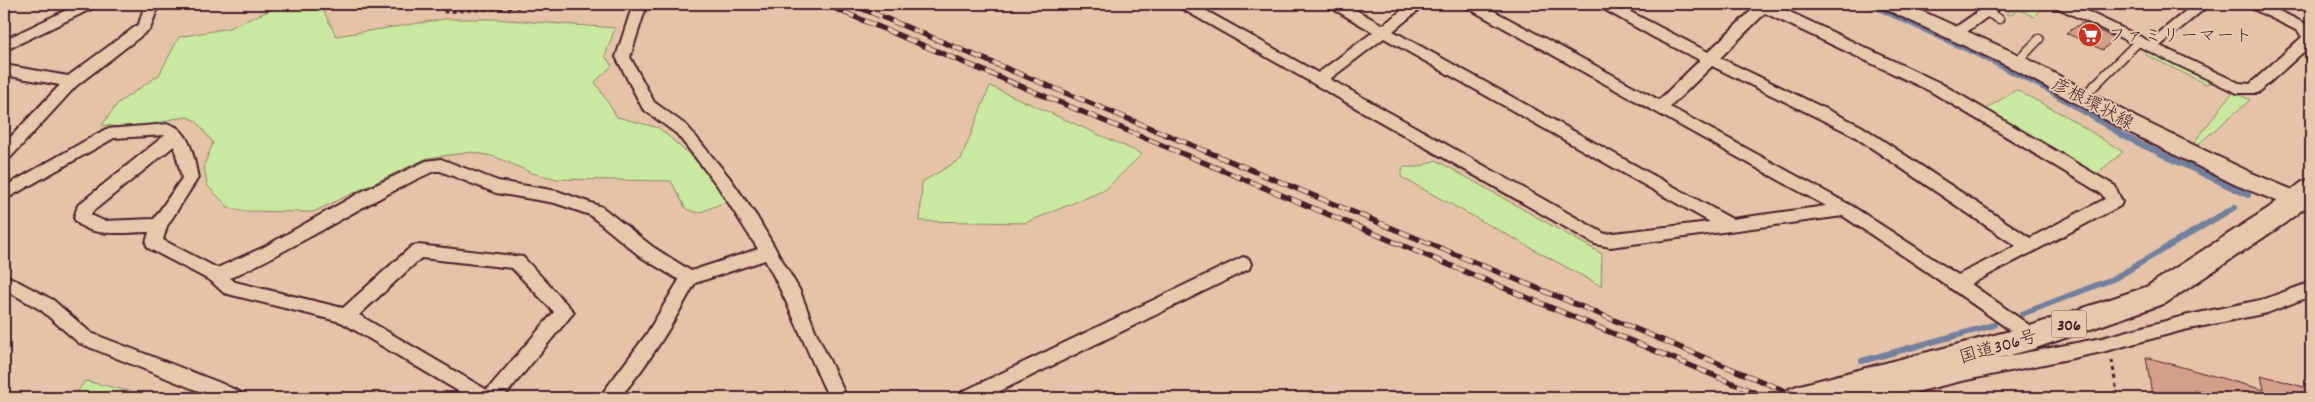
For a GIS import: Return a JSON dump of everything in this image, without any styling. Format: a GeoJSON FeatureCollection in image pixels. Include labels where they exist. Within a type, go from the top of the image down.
{"type":"FeatureCollection","features":[{"type":"Feature","properties":{"kind":"highway","name":"国道306号"},"geometry":{"type":"LineString","coordinates":[[1800,398],[2033,337],[2156,294],[2306,199]]}},
{"type":"Feature","properties":{"kind":"main road","name":"彦根環状線"},"geometry":{"type":"LineString","coordinates":[[1890,4],[2017,62],[2129,123],[2244,179],[2306,199]]}},
{"type":"Feature","properties":{"kind":"street"},"geometry":{"type":"LineString","coordinates":[[4,46],[90,4]]}},
{"type":"Feature","properties":{"kind":"street"},"geometry":{"type":"LineString","coordinates":[[4,154],[71,82],[145,26],[152,4]]}},
{"type":"Feature","properties":{"kind":"street"},"geometry":{"type":"LineString","coordinates":[[640,4],[624,57],[648,105],[682,130],[723,181],[751,221],[791,291],[806,330],[838,398]]}},
{"type":"Feature","properties":{"kind":"street"},"geometry":{"type":"LineString","coordinates":[[1184,4],[1601,239],[1610,241],[1846,210]]}},
{"type":"Feature","properties":{"kind":"street"},"geometry":{"type":"LineString","coordinates":[[1335,4],[1730,225]]}},
{"type":"Feature","properties":{"kind":"street"},"geometry":{"type":"LineString","coordinates":[[1319,80],[1419,4]]}},
{"type":"Feature","properties":{"kind":"street"},"geometry":{"type":"LineString","coordinates":[[1471,4],[1660,106],[1846,210],[2033,337]]}},
{"type":"Feature","properties":{"kind":"street"},"geometry":{"type":"LineString","coordinates":[[1604,4],[1709,60],[1856,130],[2030,247]]}},
{"type":"Feature","properties":{"kind":"street"},"geometry":{"type":"LineString","coordinates":[[1955,34],[1998,4]]}},
{"type":"Feature","properties":{"kind":"street"},"geometry":{"type":"LineString","coordinates":[[2061,4],[2237,88],[2253,89],[2310,38],[2303,28],[2254,4]]}},
{"type":"Feature","properties":{"kind":"street"},"geometry":{"type":"LineString","coordinates":[[2144,44],[2203,4]]}},
{"type":"Feature","properties":{"kind":"street"},"geometry":{"type":"LineString","coordinates":[[1660,106],[1709,60],[1762,5],[1935,87],[2108,190],[2114,202],[1957,284]]}},
{"type":"Feature","properties":{"kind":"street"},"geometry":{"type":"LineString","coordinates":[[4,70],[71,82]]}},
{"type":"Feature","properties":{"kind":"street"},"geometry":{"type":"LineString","coordinates":[[4,194],[111,133],[169,130],[176,136],[186,152],[190,178],[159,225],[154,243],[217,276],[230,288],[346,316],[485,398]]}},
{"type":"Feature","properties":{"kind":"street"},"geometry":{"type":"LineString","coordinates":[[159,225],[102,227],[82,218],[84,209],[176,136]]}},
{"type":"Feature","properties":{"kind":"street"},"geometry":{"type":"LineString","coordinates":[[217,276],[270,252],[366,196],[420,170],[441,165],[496,187],[557,197],[596,211],[647,252],[689,278]]}},
{"type":"Feature","properties":{"kind":"street"},"geometry":{"type":"LineString","coordinates":[[346,316],[418,250],[517,262],[565,312],[492,398]]}},
{"type":"Feature","properties":{"kind":"street"},"geometry":{"type":"LineString","coordinates":[[608,398],[627,377],[661,330],[689,278],[769,252]]}},
{"type":"Feature","properties":{"kind":"street"},"geometry":{"type":"LineString","coordinates":[[969,398],[1243,264]]}},
{"type":"Feature","properties":{"kind":"street"},"geometry":{"type":"LineString","coordinates":[[4,281],[47,305],[85,338],[211,387],[233,398]]}},
{"type":"Feature","properties":{"kind":"street"},"geometry":{"type":"LineString","coordinates":[[1862,398],[1957,374],[2104,344],[2184,323],[2267,306],[2311,289]]}},
{"type":"Feature","properties":{"kind":"lane"},"geometry":{"type":"LineString","coordinates":[[1986,12],[1999,19]]}},
{"type":"Feature","properties":{"kind":"lane"},"geometry":{"type":"LineString","coordinates":[[2017,62],[2039,39]]}},
{"type":"Feature","properties":{"kind":"lane"},"geometry":{"type":"LineString","coordinates":[[2083,97],[2144,44]]}},
{"type":"Feature","properties":{"kind":"path"},"geometry":{"type":"LineString","coordinates":[[440,4],[445,12],[571,4]]}},
{"type":"Feature","properties":{"kind":"path"},"geometry":{"type":"LineString","coordinates":[[2104,344],[2112,354],[2116,387],[2112,398]]}},
{"type":"Feature","properties":{"kind":"green space"},"geometry":{"type":"Polygon","coordinates":[[[285,4],[320,4],[336,36],[445,19],[494,19],[615,28],[605,56],[612,66],[595,82],[617,117],[659,128],[700,164],[728,201],[698,213],[686,209],[671,181],[557,179],[532,173],[496,157],[472,152],[427,158],[313,212],[240,211],[228,207],[207,185],[204,165],[213,143],[197,122],[188,117],[172,119],[140,129],[102,125],[118,103],[159,75],[179,37],[229,28],[285,4]]]}},
{"type":"Feature","properties":{"kind":"green space"},"geometry":{"type":"Polygon","coordinates":[[[2021,4],[2047,4],[2034,17],[2019,9],[2010,15],[2006,14],[2021,4]]]}},
{"type":"Feature","properties":{"kind":"green space"},"geometry":{"type":"Polygon","coordinates":[[[2147,51],[2212,82],[2206,84],[2146,55],[2147,51]]]}},
{"type":"Feature","properties":{"kind":"green space"},"geometry":{"type":"Polygon","coordinates":[[[990,86],[1142,154],[1105,190],[1025,223],[920,221],[922,182],[961,159],[990,86]]]}},
{"type":"Feature","properties":{"kind":"green space"},"geometry":{"type":"Polygon","coordinates":[[[2016,90],[2064,115],[2123,152],[2095,175],[1984,110],[2016,90]]]}},
{"type":"Feature","properties":{"kind":"green space"},"geometry":{"type":"Polygon","coordinates":[[[2233,92],[2250,100],[2196,146],[2193,144],[2233,92]]]}},
{"type":"Feature","properties":{"kind":"green space"},"geometry":{"type":"Polygon","coordinates":[[[1436,160],[1602,254],[1601,286],[1401,177],[1403,167],[1419,167],[1436,160]]]}},
{"type":"Feature","properties":{"kind":"green space"},"geometry":{"type":"Polygon","coordinates":[[[85,381],[160,398],[73,398],[85,381]]]}},
{"type":"Feature","properties":{"kind":"building","name":"ファミリーマート"},"geometry":{"type":"Polygon","coordinates":[[[2082,23],[2115,38],[2103,50],[2066,33],[2082,23]]]}},
{"type":"Feature","properties":{"kind":"building"},"geometry":{"type":"Polygon","coordinates":[[[2146,357],[2264,390],[2261,375],[2311,389],[2311,398],[2229,398],[2195,389],[2196,398],[2162,398],[2152,395],[2146,357]]]}},
{"type":"Feature","properties":{"kind":"waterway"},"geometry":{"type":"LineString","coordinates":[[1870,4],[1984,57],[2047,89],[2124,136],[2248,195]]}},
{"type":"Feature","properties":{"kind":"waterway"},"geometry":{"type":"LineString","coordinates":[[2022,314],[2115,278],[2235,207]]}},
{"type":"Feature","properties":{"kind":"waterway"},"geometry":{"type":"LineString","coordinates":[[1862,361],[1994,325]]}},
{"type":"Feature","properties":{"kind":"railway"},"geometry":{"type":"LineString","coordinates":[[824,4],[1768,398]]}},
{"type":"Feature","properties":{"kind":"railway"},"geometry":{"type":"LineString","coordinates":[[851,4],[1802,398]]}},
{"type":"Feature","properties":{"kind":"place","name":"ファミリーマート"},"geometry":{"type":"Point","coordinates":[2090,35]}}]}
